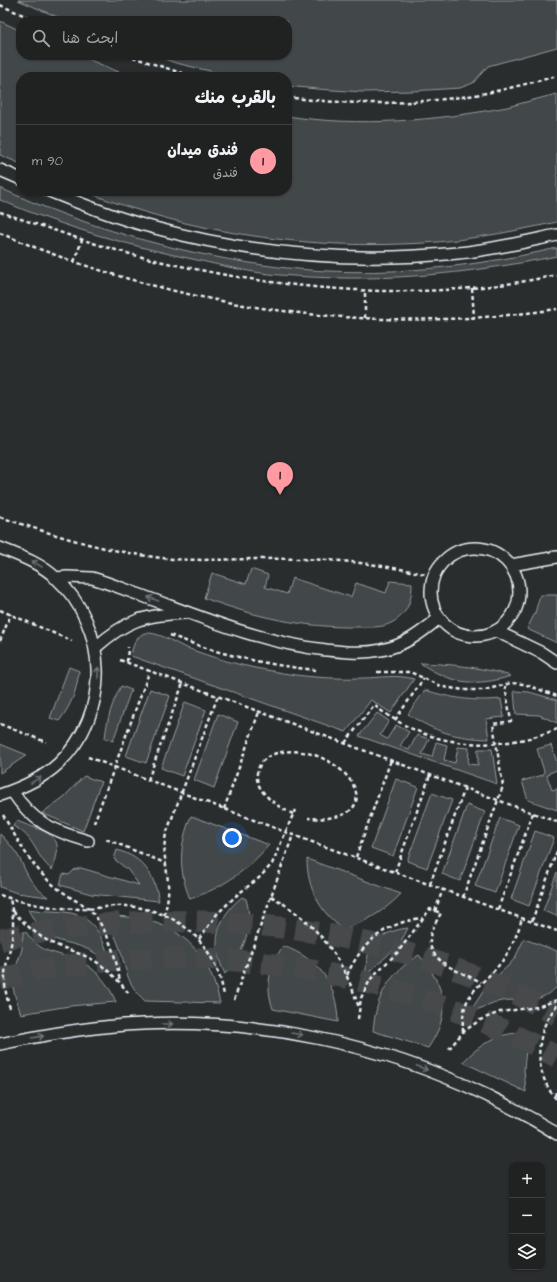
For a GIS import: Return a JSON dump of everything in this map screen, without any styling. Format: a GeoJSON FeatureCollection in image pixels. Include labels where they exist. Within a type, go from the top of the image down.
{"type":"FeatureCollection","features":[{"type":"Feature","properties":{"kind":"lane"},"geometry":{"type":"LineString","coordinates":[[0,170],[16,177]]}},
{"type":"Feature","properties":{"kind":"lane"},"geometry":{"type":"LineString","coordinates":[[62,196],[104,212],[161,230],[240,247],[306,255],[358,258],[409,257],[460,253],[510,245],[557,235]]}},
{"type":"Feature","properties":{"kind":"lane"},"geometry":{"type":"LineString","coordinates":[[468,547],[480,548],[492,550],[511,565],[516,576],[519,589],[518,602],[514,614],[506,624],[496,632],[484,636],[459,634],[448,627],[439,618],[433,608],[430,598],[430,587],[438,565],[447,557],[457,550],[468,547]]}},
{"type":"Feature","properties":{"kind":"lane"},"geometry":{"type":"LineString","coordinates":[[0,548],[29,560],[55,578],[67,589],[79,607],[91,631],[95,648],[98,678],[96,694],[87,724],[80,738],[71,750],[58,764],[29,784],[0,795]]}},
{"type":"Feature","properties":{"kind":"lane"},"geometry":{"type":"LineString","coordinates":[[511,565],[557,557]]}},
{"type":"Feature","properties":{"kind":"lane"},"geometry":{"type":"LineString","coordinates":[[55,578],[79,577],[98,580],[242,632],[276,642],[312,649],[348,653],[365,653],[398,645],[413,638],[439,618]]}},
{"type":"Feature","properties":{"kind":"lane"},"geometry":{"type":"LineString","coordinates":[[95,648],[117,630],[142,618],[158,614],[189,612]]}},
{"type":"Feature","properties":{"kind":"lane"},"geometry":{"type":"LineString","coordinates":[[496,632],[542,653],[557,663]]}},
{"type":"Feature","properties":{"kind":"lane"},"geometry":{"type":"LineString","coordinates":[[12,791],[20,804],[43,824],[56,831],[89,837]]}},
{"type":"Feature","properties":{"kind":"lane"},"geometry":{"type":"LineString","coordinates":[[0,1044],[90,1028],[143,1024],[197,1024],[243,1027],[303,1035],[356,1047],[400,1060],[457,1081],[506,1104],[557,1134]]}},
{"type":"Feature","properties":{"kind":"path"},"geometry":{"type":"LineString","coordinates":[[0,5],[25,16]]}},
{"type":"Feature","properties":{"kind":"path"},"geometry":{"type":"LineString","coordinates":[[141,60],[179,72]]}},
{"type":"Feature","properties":{"kind":"path"},"geometry":{"type":"LineString","coordinates":[[292,98],[361,103],[411,102],[462,97],[512,88],[557,76]]}},
{"type":"Feature","properties":{"kind":"path"},"geometry":{"type":"LineString","coordinates":[[0,233],[74,262],[131,280],[189,295],[247,306],[306,314],[365,318],[438,319],[557,309]]}},
{"type":"Feature","properties":{"kind":"path"},"geometry":{"type":"LineString","coordinates":[[74,262],[82,240]]}},
{"type":"Feature","properties":{"kind":"path"},"geometry":{"type":"LineString","coordinates":[[472,288],[474,317]]}},
{"type":"Feature","properties":{"kind":"path"},"geometry":{"type":"LineString","coordinates":[[365,290],[365,318]]}},
{"type":"Feature","properties":{"kind":"path"},"geometry":{"type":"LineString","coordinates":[[0,517],[60,537],[130,553],[173,559],[217,561],[262,559],[350,562],[394,568],[433,576]]}},
{"type":"Feature","properties":{"kind":"path"},"geometry":{"type":"LineString","coordinates":[[0,610],[78,643]]}},
{"type":"Feature","properties":{"kind":"path"},"geometry":{"type":"LineString","coordinates":[[0,641],[10,614]]}},
{"type":"Feature","properties":{"kind":"path"},"geometry":{"type":"LineString","coordinates":[[120,660],[557,822]]}},
{"type":"Feature","properties":{"kind":"path"},"geometry":{"type":"LineString","coordinates":[[150,670],[89,837],[165,863]]}},
{"type":"Feature","properties":{"kind":"path"},"geometry":{"type":"LineString","coordinates":[[395,720],[424,678]]}},
{"type":"Feature","properties":{"kind":"path"},"geometry":{"type":"LineString","coordinates":[[148,780],[183,683]]}},
{"type":"Feature","properties":{"kind":"path"},"geometry":{"type":"LineString","coordinates":[[463,897],[503,786],[493,724],[511,722],[505,686]]}},
{"type":"Feature","properties":{"kind":"path"},"geometry":{"type":"LineString","coordinates":[[164,915],[168,894],[164,853],[166,834],[218,696]]}},
{"type":"Feature","properties":{"kind":"path"},"geometry":{"type":"LineString","coordinates":[[345,743],[374,705],[395,720],[427,734],[467,743],[496,744],[528,739],[557,729]]}},
{"type":"Feature","properties":{"kind":"path"},"geometry":{"type":"LineString","coordinates":[[224,809],[259,712]]}},
{"type":"Feature","properties":{"kind":"path"},"geometry":{"type":"LineString","coordinates":[[0,724],[46,742]]}},
{"type":"Feature","properties":{"kind":"path"},"geometry":{"type":"LineString","coordinates":[[294,814],[279,806],[272,800],[260,788],[257,780],[259,766],[263,760],[276,753],[288,751],[300,752],[324,758],[344,773],[355,788],[357,800],[350,811],[332,817],[320,819],[308,818]]}},
{"type":"Feature","properties":{"kind":"path"},"geometry":{"type":"LineString","coordinates":[[86,757],[293,835],[557,931]]}},
{"type":"Feature","properties":{"kind":"path"},"geometry":{"type":"LineString","coordinates":[[356,857],[391,760]]}},
{"type":"Feature","properties":{"kind":"path"},"geometry":{"type":"LineString","coordinates":[[395,872],[430,775]]}},
{"type":"Feature","properties":{"kind":"path"},"geometry":{"type":"LineString","coordinates":[[430,884],[465,788]]}},
{"type":"Feature","properties":{"kind":"path"},"geometry":{"type":"LineString","coordinates":[[0,809],[35,866],[68,896],[88,909],[100,924],[110,942],[117,961],[120,982]]}},
{"type":"Feature","properties":{"kind":"path"},"geometry":{"type":"LineString","coordinates":[[199,939],[212,920],[227,904],[266,871],[274,859],[295,810]]}},
{"type":"Feature","properties":{"kind":"path"},"geometry":{"type":"LineString","coordinates":[[498,909],[533,813]]}},
{"type":"Feature","properties":{"kind":"path"},"geometry":{"type":"LineString","coordinates":[[234,1000],[293,835]]}},
{"type":"Feature","properties":{"kind":"path"},"geometry":{"type":"LineString","coordinates":[[532,922],[557,851]]}},
{"type":"Feature","properties":{"kind":"path"},"geometry":{"type":"LineString","coordinates":[[435,911],[443,889]]}},
{"type":"Feature","properties":{"kind":"path"},"geometry":{"type":"LineString","coordinates":[[0,896],[49,907],[88,909],[108,906],[127,906],[146,909],[174,919],[187,928],[209,951],[222,980],[224,995]]}},
{"type":"Feature","properties":{"kind":"path"},"geometry":{"type":"LineString","coordinates":[[271,896],[287,905],[315,929],[327,943],[347,975],[359,1009]]}},
{"type":"Feature","properties":{"kind":"path"},"geometry":{"type":"LineString","coordinates":[[10,899],[13,925],[12,940],[5,967],[4,981],[10,1008]]}},
{"type":"Feature","properties":{"kind":"path"},"geometry":{"type":"LineString","coordinates":[[358,1019],[361,998],[370,980],[398,952],[430,909],[441,914],[431,932],[430,939],[432,952],[441,962],[481,982]]}},
{"type":"Feature","properties":{"kind":"path"},"geometry":{"type":"LineString","coordinates":[[12,911],[35,933],[49,942],[94,961],[108,970],[130,995]]}},
{"type":"Feature","properties":{"kind":"path"},"geometry":{"type":"LineString","coordinates":[[347,975],[352,963],[359,953],[377,935],[398,923],[423,918]]}},
{"type":"Feature","properties":{"kind":"path"},"geometry":{"type":"LineString","coordinates":[[463,1032],[462,1021],[468,1000],[481,982],[493,972],[511,947],[522,918]]}},
{"type":"Feature","properties":{"kind":"path"},"geometry":{"type":"LineString","coordinates":[[449,1049],[463,1032],[480,1020],[500,1012],[537,1006],[557,1000]]}},
{"type":"Feature","properties":{"kind":"path"},"geometry":{"type":"LineString","coordinates":[[557,1006],[544,1025],[541,1036],[539,1057],[548,1088],[557,1100]]}},
{"type":"Feature","properties":{"kind":"path"},"geometry":{"type":"LineString","coordinates":[[554,1097],[557,1089]]}},
{"type":"Feature","properties":{"kind":"shaded area"},"geometry":{"type":"Polygon","coordinates":[[[18,0],[557,0],[557,47],[488,66],[473,83],[460,88],[364,92],[292,86],[292,72],[214,72],[167,60],[292,60],[292,16],[55,16],[18,0]]]}},
{"type":"Feature","properties":{"kind":"shaded area"},"geometry":{"type":"Polygon","coordinates":[[[0,21],[16,29],[16,60],[90,60],[119,72],[16,72],[16,162],[0,155],[0,21]]]}},
{"type":"Feature","properties":{"kind":"shaded area"},"geometry":{"type":"Polygon","coordinates":[[[557,94],[557,222],[499,234],[441,242],[373,245],[318,243],[263,237],[208,228],[156,215],[96,196],[292,196],[292,117],[342,121],[397,121],[452,116],[507,107],[557,94]]]}},
{"type":"Feature","properties":{"kind":"shaded area"},"geometry":{"type":"Polygon","coordinates":[[[0,188],[31,202],[96,226],[162,245],[229,260],[299,269],[373,272],[448,267],[521,256],[557,248],[557,256],[488,268],[419,276],[385,278],[315,277],[259,273],[172,255],[97,235],[48,219],[0,200],[0,188]]]}},
{"type":"Feature","properties":{"kind":"shaded area"},"geometry":{"type":"Polygon","coordinates":[[[251,569],[268,575],[265,587],[287,594],[292,578],[351,597],[356,583],[386,593],[390,581],[412,583],[410,601],[405,611],[397,620],[384,626],[339,627],[319,626],[261,616],[204,598],[212,573],[246,584],[251,569]]]}},
{"type":"Feature","properties":{"kind":"shaded area"},"geometry":{"type":"Polygon","coordinates":[[[540,595],[557,595],[557,643],[527,629],[535,613],[540,595]]]}},
{"type":"Feature","properties":{"kind":"shaded area"},"geometry":{"type":"Polygon","coordinates":[[[144,633],[160,635],[184,647],[209,656],[250,667],[283,673],[328,678],[369,678],[395,676],[414,679],[391,713],[371,700],[346,732],[131,656],[136,640],[144,633]]]}},
{"type":"Feature","properties":{"kind":"shaded area"},"geometry":{"type":"Polygon","coordinates":[[[420,663],[466,666],[511,676],[486,682],[464,682],[442,675],[420,663]]]}},
{"type":"Feature","properties":{"kind":"shaded area"},"geometry":{"type":"Polygon","coordinates":[[[69,667],[79,671],[78,678],[70,704],[59,721],[50,718],[69,667]]]}},
{"type":"Feature","properties":{"kind":"shaded area"},"geometry":{"type":"Polygon","coordinates":[[[121,686],[131,690],[113,741],[105,738],[106,731],[110,711],[121,686]]]}},
{"type":"Feature","properties":{"kind":"shaded area"},"geometry":{"type":"Polygon","coordinates":[[[150,689],[170,696],[146,763],[126,756],[150,689]]]}},
{"type":"Feature","properties":{"kind":"shaded area"},"geometry":{"type":"Polygon","coordinates":[[[425,690],[462,699],[501,699],[504,717],[486,719],[489,739],[466,737],[437,730],[408,714],[425,690]]]}},
{"type":"Feature","properties":{"kind":"shaded area"},"geometry":{"type":"Polygon","coordinates":[[[514,691],[529,692],[557,700],[557,723],[539,715],[516,714],[514,691]]]}},
{"type":"Feature","properties":{"kind":"shaded area"},"geometry":{"type":"Polygon","coordinates":[[[185,702],[206,710],[182,776],[161,768],[185,702]]]}},
{"type":"Feature","properties":{"kind":"shaded area"},"geometry":{"type":"Polygon","coordinates":[[[377,713],[389,721],[380,735],[387,739],[396,725],[409,732],[400,746],[409,750],[417,735],[429,739],[422,754],[432,757],[436,742],[447,745],[444,760],[455,763],[458,747],[469,748],[468,764],[478,765],[478,749],[492,749],[497,784],[359,736],[377,713]]]}},
{"type":"Feature","properties":{"kind":"shaded area"},"geometry":{"type":"Polygon","coordinates":[[[218,714],[238,722],[214,788],[194,780],[218,714]]]}},
{"type":"Feature","properties":{"kind":"shaded area"},"geometry":{"type":"Polygon","coordinates":[[[0,744],[27,755],[0,773],[0,744]]]}},
{"type":"Feature","properties":{"kind":"shaded area"},"geometry":{"type":"Polygon","coordinates":[[[551,745],[557,762],[557,770],[549,773],[547,776],[552,790],[557,789],[557,810],[528,800],[522,781],[543,775],[544,771],[537,749],[551,745]]]}},
{"type":"Feature","properties":{"kind":"shaded area"},"geometry":{"type":"Polygon","coordinates":[[[84,776],[101,782],[83,831],[42,813],[64,797],[84,776]]]}},
{"type":"Feature","properties":{"kind":"shaded area"},"geometry":{"type":"Polygon","coordinates":[[[396,779],[418,787],[393,856],[371,848],[396,779]]]}},
{"type":"Feature","properties":{"kind":"shaded area"},"geometry":{"type":"Polygon","coordinates":[[[432,793],[452,800],[427,868],[407,861],[432,793]]]}},
{"type":"Feature","properties":{"kind":"shaded area"},"geometry":{"type":"Polygon","coordinates":[[[467,805],[485,812],[460,881],[442,874],[467,805]]]}},
{"type":"Feature","properties":{"kind":"shaded area"},"geometry":{"type":"Polygon","coordinates":[[[191,816],[269,845],[252,863],[234,877],[213,889],[190,899],[183,878],[182,848],[191,816]]]}},
{"type":"Feature","properties":{"kind":"shaded area"},"geometry":{"type":"Polygon","coordinates":[[[500,818],[519,825],[495,893],[475,886],[500,818]]]}},
{"type":"Feature","properties":{"kind":"shaded area"},"geometry":{"type":"Polygon","coordinates":[[[17,821],[45,832],[56,841],[56,857],[52,870],[46,864],[26,835],[21,830],[13,826],[17,821]]]}},
{"type":"Feature","properties":{"kind":"shaded area"},"geometry":{"type":"Polygon","coordinates":[[[535,831],[554,838],[529,906],[511,899],[535,831]]]}},
{"type":"Feature","properties":{"kind":"shaded area"},"geometry":{"type":"Polygon","coordinates":[[[0,834],[16,852],[34,885],[48,897],[17,893],[0,887],[0,834]]]}},
{"type":"Feature","properties":{"kind":"shaded area"},"geometry":{"type":"Polygon","coordinates":[[[117,850],[126,853],[146,868],[151,875],[159,901],[91,894],[60,885],[63,874],[69,875],[74,870],[81,868],[139,885],[128,870],[114,859],[117,850]]]}},
{"type":"Feature","properties":{"kind":"shaded area"},"geometry":{"type":"Polygon","coordinates":[[[307,859],[401,894],[375,915],[360,923],[343,929],[328,915],[316,898],[309,880],[307,859]]]}},
{"type":"Feature","properties":{"kind":"shaded area"},"geometry":{"type":"Polygon","coordinates":[[[557,872],[557,916],[543,911],[557,872]]]}},
{"type":"Feature","properties":{"kind":"shaded area"},"geometry":{"type":"Polygon","coordinates":[[[242,897],[246,899],[249,919],[246,939],[232,966],[225,974],[220,963],[218,953],[218,932],[226,914],[242,897]]]}},
{"type":"Feature","properties":{"kind":"shaded area"},"geometry":{"type":"Polygon","coordinates":[[[28,909],[71,913],[88,921],[103,941],[112,967],[101,957],[91,951],[77,945],[60,941],[50,936],[37,924],[28,909]]]}},
{"type":"Feature","properties":{"kind":"shaded area"},"geometry":{"type":"Polygon","coordinates":[[[109,916],[131,917],[150,921],[168,928],[182,937],[195,949],[206,964],[214,982],[220,1003],[145,1001],[130,982],[118,943],[106,920],[109,916]]]}},
{"type":"Feature","properties":{"kind":"shaded area"},"geometry":{"type":"Polygon","coordinates":[[[408,928],[395,948],[366,975],[368,956],[371,948],[376,942],[390,933],[408,928]]]}},
{"type":"Feature","properties":{"kind":"shaded area"},"geometry":{"type":"Polygon","coordinates":[[[23,932],[26,932],[37,945],[43,949],[77,960],[90,967],[105,982],[116,1002],[69,1006],[21,1014],[13,987],[15,970],[22,949],[23,932]]]}},
{"type":"Feature","properties":{"kind":"shaded area"},"geometry":{"type":"Polygon","coordinates":[[[524,939],[557,951],[557,987],[549,993],[534,999],[506,1000],[473,1010],[473,1007],[488,984],[515,958],[524,939]]]}},
{"type":"Feature","properties":{"kind":"shaded area"},"geometry":{"type":"Polygon","coordinates":[[[283,946],[296,951],[307,958],[324,974],[330,984],[334,996],[338,1022],[273,1009],[269,992],[270,976],[274,961],[283,946]]]}},
{"type":"Feature","properties":{"kind":"shaded area"},"geometry":{"type":"Polygon","coordinates":[[[419,955],[435,978],[443,1000],[441,1023],[428,1048],[373,1031],[377,1007],[386,987],[400,970],[419,955]]]}},
{"type":"Feature","properties":{"kind":"shaded area"},"geometry":{"type":"Polygon","coordinates":[[[520,1033],[525,1036],[527,1040],[524,1069],[526,1092],[463,1062],[488,1042],[504,1035],[520,1033]]]}},
{"type":"Feature","properties":{"kind":"tunnel"},"geometry":{"type":"LineString","coordinates":[[0,940],[74,927],[157,921],[217,922],[276,927],[335,936],[393,949],[449,967],[504,989],[557,1015]]}},
{"type":"Feature","properties":{"kind":"tunnel"},"geometry":{"type":"LineString","coordinates":[[0,979],[70,965],[142,959],[214,959],[286,966],[356,980],[426,1000],[493,1026],[557,1057]]}},
{"type":"Feature","properties":{"kind":"place","name":"فندق ميدان"},"geometry":{"type":"Point","coordinates":[280,495]}}]}
